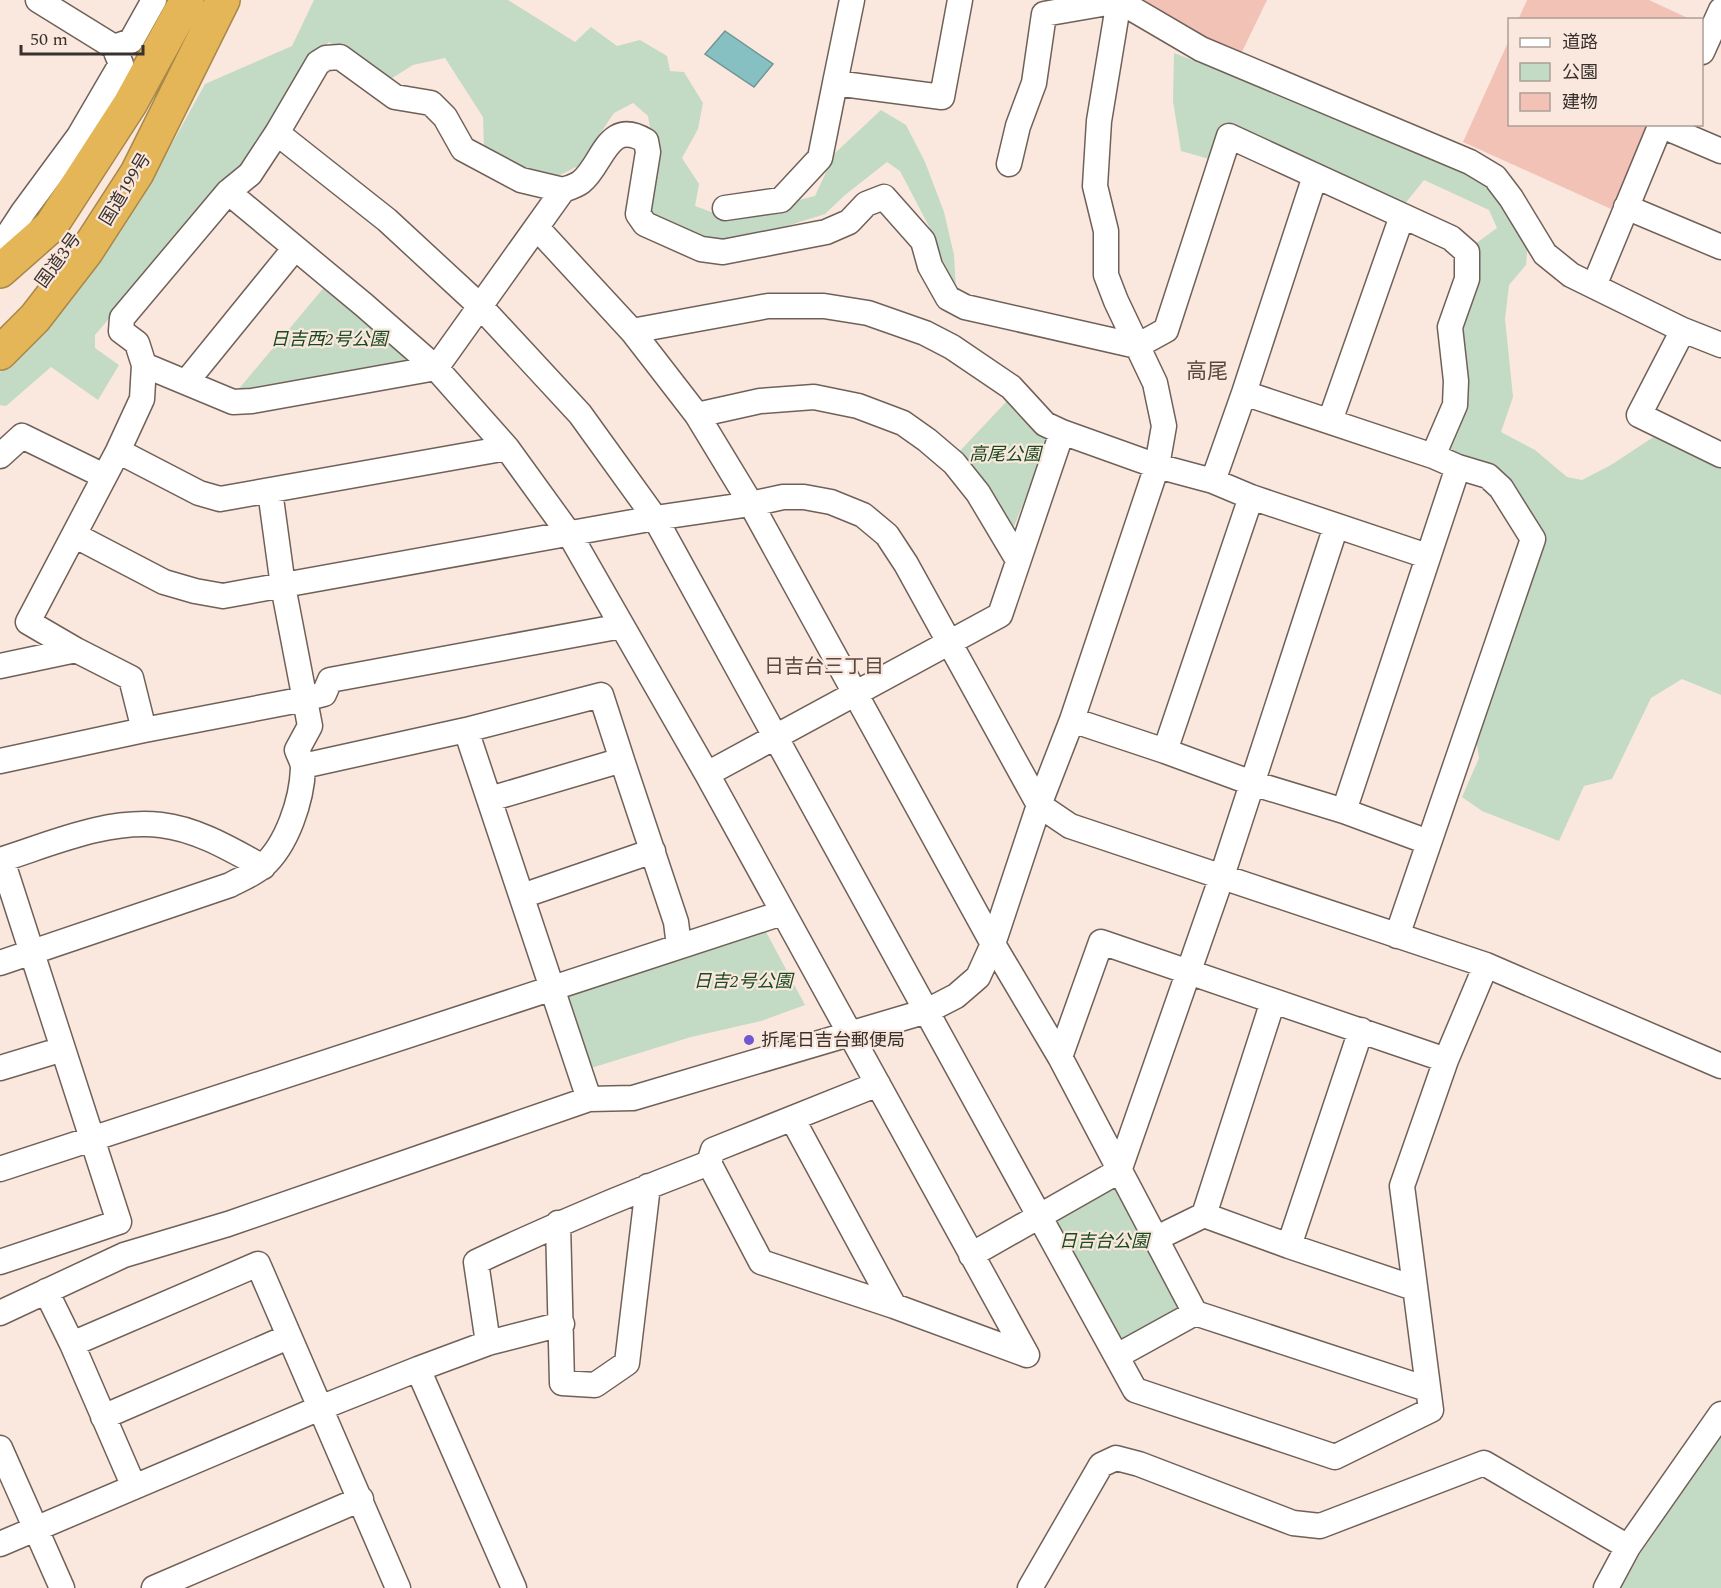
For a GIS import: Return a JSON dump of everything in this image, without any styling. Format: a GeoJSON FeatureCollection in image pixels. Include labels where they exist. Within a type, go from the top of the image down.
{"type":"FeatureCollection","features":[{"type":"Feature","properties":{"kind":"highway"},"geometry":{"type":"LineString","coordinates":[[0,249],[54,188],[87,137],[164,0]]}},
{"type":"Feature","properties":{"kind":"highway","name":"国道3号"},"geometry":{"type":"LineString","coordinates":[[0,271],[51,226],[130,104],[187,0]]}},
{"type":"Feature","properties":{"kind":"highway","name":"国道3号"},"geometry":{"type":"LineString","coordinates":[[0,330],[22,308],[71,243],[126,160],[222,1]]}},
{"type":"Feature","properties":{"kind":"highway","name":"国道199号"},"geometry":{"type":"LineString","coordinates":[[0,353],[35,318],[86,252],[137,173],[222,1]]}},
{"type":"Feature","properties":{"kind":"highway"},"geometry":{"type":"LineString","coordinates":[[0,285],[51,226]]}},
{"type":"Feature","properties":{"kind":"street"},"geometry":{"type":"LineString","coordinates":[[0,249],[23,212],[79,136],[121,64],[114,47],[38,0]]}},
{"type":"Feature","properties":{"kind":"street"},"geometry":{"type":"LineString","coordinates":[[114,47],[131,40],[154,0]]}},
{"type":"Feature","properties":{"kind":"street"},"geometry":{"type":"LineString","coordinates":[[835,83],[942,97],[960,0]]}},
{"type":"Feature","properties":{"kind":"street"},"geometry":{"type":"LineString","coordinates":[[0,1313],[124,1255],[228,1224],[589,1099],[633,1098],[927,1011],[956,996],[978,977],[993,944],[1039,805],[1072,720],[1157,466],[1164,426],[1155,383],[1106,275],[1106,231],[1095,186],[1099,121],[1119,1]]}},
{"type":"Feature","properties":{"kind":"street"},"geometry":{"type":"LineString","coordinates":[[1009,164],[1018,126],[1034,83],[1045,7],[1119,1],[1201,49],[1470,162],[1495,177],[1511,198],[1545,254],[1571,276],[1683,330],[1721,345]]}},
{"type":"Feature","properties":{"kind":"street"},"geometry":{"type":"LineString","coordinates":[[725,208],[781,200],[820,158],[835,83],[846,3]]}},
{"type":"Feature","properties":{"kind":"street"},"geometry":{"type":"LineString","coordinates":[[1711,44],[1721,10]]}},
{"type":"Feature","properties":{"kind":"street"},"geometry":{"type":"LineString","coordinates":[[144,730],[131,678],[76,651],[28,622],[118,451],[142,399],[144,365],[137,343],[121,331],[122,318],[228,192],[250,174],[318,63],[326,58],[340,57],[395,97],[431,103],[445,117],[463,149],[521,180],[563,190]]}},
{"type":"Feature","properties":{"kind":"street"},"geometry":{"type":"LineString","coordinates":[[1594,286],[1660,126]]}},
{"type":"Feature","properties":{"kind":"street"},"geometry":{"type":"LineString","coordinates":[[1662,126],[1721,151]]}},
{"type":"Feature","properties":{"kind":"street"},"geometry":{"type":"LineString","coordinates":[[277,133],[387,220],[480,306],[580,414],[655,518],[1136,1390],[1335,1458],[1431,1410],[1402,1186],[1446,1060],[1486,965]]}},
{"type":"Feature","properties":{"kind":"street"},"geometry":{"type":"LineString","coordinates":[[144,365],[233,402],[252,401],[436,368],[563,190],[581,182],[609,144],[623,134],[636,135],[646,141],[648,153],[638,214],[645,224],[701,249],[723,252],[826,232],[849,222],[866,204],[884,197],[923,241],[930,266],[948,298],[965,308],[1137,345],[1166,330],[1229,136],[1451,238],[1467,252],[1467,279],[1450,327],[1456,381],[1455,405],[1434,456]]}},
{"type":"Feature","properties":{"kind":"street"},"geometry":{"type":"LineString","coordinates":[[1213,481],[1315,176]]}},
{"type":"Feature","properties":{"kind":"street"},"geometry":{"type":"LineString","coordinates":[[228,192],[364,304],[436,368],[507,448],[570,535],[707,774],[878,1084],[971,1255],[1027,1355],[894,1306],[762,1262],[710,1163],[713,1150],[793,1120],[878,1084]]}},
{"type":"Feature","properties":{"kind":"street"},"geometry":{"type":"LineString","coordinates":[[1626,207],[1721,247]]}},
{"type":"Feature","properties":{"kind":"street"},"geometry":{"type":"LineString","coordinates":[[1330,421],[1402,216]]}},
{"type":"Feature","properties":{"kind":"street"},"geometry":{"type":"LineString","coordinates":[[537,228],[632,331],[697,415],[751,504],[993,944],[1060,1057],[1196,1313],[1427,1389]]}},
{"type":"Feature","properties":{"kind":"street"},"geometry":{"type":"LineString","coordinates":[[187,381],[295,248]]}},
{"type":"Feature","properties":{"kind":"street"},"geometry":{"type":"LineString","coordinates":[[632,331],[768,306],[824,306],[868,313],[925,333],[952,347],[1011,387],[1045,424],[1062,432],[1157,466],[1213,481],[1251,497],[1427,556]]}},
{"type":"Feature","properties":{"kind":"street"},"geometry":{"type":"LineString","coordinates":[[1683,330],[1639,415],[1721,455]]}},
{"type":"Feature","properties":{"kind":"street"},"geometry":{"type":"LineString","coordinates":[[1244,393],[1488,476],[1501,488],[1533,538],[1397,936]]}},
{"type":"Feature","properties":{"kind":"street"},"geometry":{"type":"LineString","coordinates":[[697,415],[760,400],[814,397],[858,406],[903,423],[954,463],[978,493],[1018,560]]}},
{"type":"Feature","properties":{"kind":"street"},"geometry":{"type":"LineString","coordinates":[[707,774],[1000,615],[1062,432]]}},
{"type":"Feature","properties":{"kind":"street"},"geometry":{"type":"LineString","coordinates":[[0,456],[22,436],[104,476]]}},
{"type":"Feature","properties":{"kind":"street"},"geometry":{"type":"LineString","coordinates":[[118,451],[199,493],[220,499],[507,448]]}},
{"type":"Feature","properties":{"kind":"street"},"geometry":{"type":"LineString","coordinates":[[1344,811],[1458,467]]}},
{"type":"Feature","properties":{"kind":"street"},"geometry":{"type":"LineString","coordinates":[[0,963],[231,885],[263,867],[283,840],[291,824],[303,766],[297,750],[310,726],[283,586],[270,491]]}},
{"type":"Feature","properties":{"kind":"street"},"geometry":{"type":"LineString","coordinates":[[74,535],[164,582],[223,596],[783,497],[804,497],[831,502],[863,515],[887,535],[906,564],[1039,805],[1070,826],[1486,965],[1721,1066]]}},
{"type":"Feature","properties":{"kind":"street"},"geometry":{"type":"LineString","coordinates":[[1165,751],[1251,497]]}},
{"type":"Feature","properties":{"kind":"street"},"geometry":{"type":"LineString","coordinates":[[971,1255],[1119,1171],[1222,876],[1336,526]]}},
{"type":"Feature","properties":{"kind":"street"},"geometry":{"type":"LineString","coordinates":[[0,761],[305,699],[324,694],[330,680],[622,626]]}},
{"type":"Feature","properties":{"kind":"street"},"geometry":{"type":"LineString","coordinates":[[0,666],[76,651]]}},
{"type":"Feature","properties":{"kind":"street"},"geometry":{"type":"LineString","coordinates":[[303,766],[602,695],[676,922],[679,946]]}},
{"type":"Feature","properties":{"kind":"street"},"geometry":{"type":"LineString","coordinates":[[1072,720],[1252,783],[1344,811],[1428,842]]}},
{"type":"Feature","properties":{"kind":"street"},"geometry":{"type":"LineString","coordinates":[[466,729],[589,1099]]}},
{"type":"Feature","properties":{"kind":"street"},"geometry":{"type":"LineString","coordinates":[[490,799],[622,760]]}},
{"type":"Feature","properties":{"kind":"street"},"geometry":{"type":"LineString","coordinates":[[0,1263],[119,1222],[1,860],[88,832],[127,825],[162,825],[220,844],[263,867]]}},
{"type":"Feature","properties":{"kind":"street"},"geometry":{"type":"LineString","coordinates":[[522,896],[653,851]]}},
{"type":"Feature","properties":{"kind":"street"},"geometry":{"type":"LineString","coordinates":[[0,1169],[783,913]]}},
{"type":"Feature","properties":{"kind":"street"},"geometry":{"type":"LineString","coordinates":[[1060,1057],[1101,942],[1446,1060]]}},
{"type":"Feature","properties":{"kind":"street"},"geometry":{"type":"LineString","coordinates":[[1204,1215],[1273,1000]]}},
{"type":"Feature","properties":{"kind":"street"},"geometry":{"type":"LineString","coordinates":[[1289,1246],[1361,1030]]}},
{"type":"Feature","properties":{"kind":"street"},"geometry":{"type":"LineString","coordinates":[[0,1068],[63,1049]]}},
{"type":"Feature","properties":{"kind":"street"},"geometry":{"type":"LineString","coordinates":[[793,1120],[894,1306]]}},
{"type":"Feature","properties":{"kind":"street"},"geometry":{"type":"LineString","coordinates":[[488,1343],[476,1262],[558,1223],[710,1163]]}},
{"type":"Feature","properties":{"kind":"street"},"geometry":{"type":"LineString","coordinates":[[558,1223],[562,1383],[596,1385],[627,1363],[648,1186]]}},
{"type":"Feature","properties":{"kind":"street"},"geometry":{"type":"LineString","coordinates":[[1157,1238],[1204,1215],[1414,1288]]}},
{"type":"Feature","properties":{"kind":"street"},"geometry":{"type":"LineString","coordinates":[[72,1344],[258,1264],[398,1588]]}},
{"type":"Feature","properties":{"kind":"street"},"geometry":{"type":"LineString","coordinates":[[46,1291],[72,1344],[134,1488]]}},
{"type":"Feature","properties":{"kind":"street"},"geometry":{"type":"LineString","coordinates":[[1117,1356],[1196,1313]]}},
{"type":"Feature","properties":{"kind":"street"},"geometry":{"type":"LineString","coordinates":[[0,1544],[320,1408],[418,1369],[488,1343],[562,1324]]}},
{"type":"Feature","properties":{"kind":"street"},"geometry":{"type":"LineString","coordinates":[[103,1418],[288,1337]]}},
{"type":"Feature","properties":{"kind":"street"},"geometry":{"type":"LineString","coordinates":[[418,1369],[514,1588]]}},
{"type":"Feature","properties":{"kind":"street"},"geometry":{"type":"LineString","coordinates":[[1606,1588],[1628,1547],[1721,1414]]}},
{"type":"Feature","properties":{"kind":"street"},"geometry":{"type":"LineString","coordinates":[[0,1448],[62,1588]]}},
{"type":"Feature","properties":{"kind":"street"},"geometry":{"type":"LineString","coordinates":[[1030,1588],[1101,1465],[1116,1458],[1139,1464],[1293,1523],[1320,1527],[1484,1463],[1628,1547]]}},
{"type":"Feature","properties":{"kind":"street"},"geometry":{"type":"LineString","coordinates":[[154,1588],[361,1500]]}},
{"type":"Feature","properties":{"kind":"green space"},"geometry":{"type":"Polygon","coordinates":[[[314,0],[508,0],[575,42],[591,27],[617,46],[640,40],[667,56],[670,71],[684,72],[703,103],[698,129],[682,158],[699,184],[695,206],[728,218],[815,196],[835,153],[881,110],[906,125],[925,162],[944,212],[954,255],[956,290],[939,264],[934,236],[900,171],[887,162],[825,214],[723,246],[648,215],[655,158],[648,116],[633,103],[614,113],[578,166],[552,179],[484,148],[483,117],[445,58],[413,65],[389,80],[329,42],[309,61],[260,142],[95,335],[95,348],[119,365],[98,400],[51,367],[6,406],[0,405],[0,372],[37,339],[142,198],[205,84],[292,46],[314,0]]]}},
{"type":"Feature","properties":{"kind":"green space"},"geometry":{"type":"Polygon","coordinates":[[[1174,53],[1450,159],[1493,182],[1528,241],[1526,265],[1509,285],[1505,319],[1513,397],[1501,432],[1535,450],[1567,477],[1582,480],[1611,465],[1658,434],[1721,464],[1721,695],[1682,679],[1651,698],[1612,779],[1584,786],[1559,841],[1482,811],[1462,797],[1479,758],[1475,733],[1545,537],[1511,482],[1447,452],[1456,327],[1471,247],[1497,228],[1489,210],[1424,180],[1400,210],[1228,125],[1213,160],[1181,151],[1173,101],[1174,53]]]}},
{"type":"Feature","properties":{"kind":"green space","name":"日吉西2号公園"},"geometry":{"type":"Polygon","coordinates":[[[326,285],[410,362],[237,391],[326,285]]]}},
{"type":"Feature","properties":{"kind":"green space","name":"高尾公園"},"geometry":{"type":"Polygon","coordinates":[[[1007,401],[1032,429],[1048,441],[1013,529],[957,454],[1007,401]]]}},
{"type":"Feature","properties":{"kind":"green space","name":"日吉2号公園"},"geometry":{"type":"Polygon","coordinates":[[[764,928],[805,1005],[761,1021],[691,1037],[588,1069],[567,997],[764,928]]]}},
{"type":"Feature","properties":{"kind":"green space","name":"日吉台公園"},"geometry":{"type":"Polygon","coordinates":[[[1116,1186],[1180,1308],[1121,1342],[1051,1222],[1116,1186]]]}},
{"type":"Feature","properties":{"kind":"green space"},"geometry":{"type":"Polygon","coordinates":[[[1721,1436],[1721,1588],[1621,1588],[1640,1554],[1721,1436]]]}},
{"type":"Feature","properties":{"kind":"water"},"geometry":{"type":"Polygon","coordinates":[[[725,31],[773,64],[754,87],[705,54],[725,31]]]}},
{"type":"Feature","properties":{"kind":"building"},"geometry":{"type":"Polygon","coordinates":[[[1145,0],[1267,0],[1241,54],[1140,12],[1145,0]]]}},
{"type":"Feature","properties":{"kind":"building"},"geometry":{"type":"Polygon","coordinates":[[[1527,0],[1649,0],[1688,18],[1519,18],[1527,0]]]}},
{"type":"Feature","properties":{"kind":"building"},"geometry":{"type":"Polygon","coordinates":[[[1508,42],[1508,126],[1648,126],[1611,209],[1463,142],[1508,42]]]}},
{"type":"Feature","properties":{"kind":"place","name":"折尾日吉台郵便局"},"geometry":{"type":"Point","coordinates":[749,1040]}},
{"type":"Feature","properties":{"kind":"district","name":"高尾"},"geometry":{"type":"Point","coordinates":[1207,371]}},
{"type":"Feature","properties":{"kind":"district","name":"日吉台三丁目"},"geometry":{"type":"Point","coordinates":[824,666]}}]}
